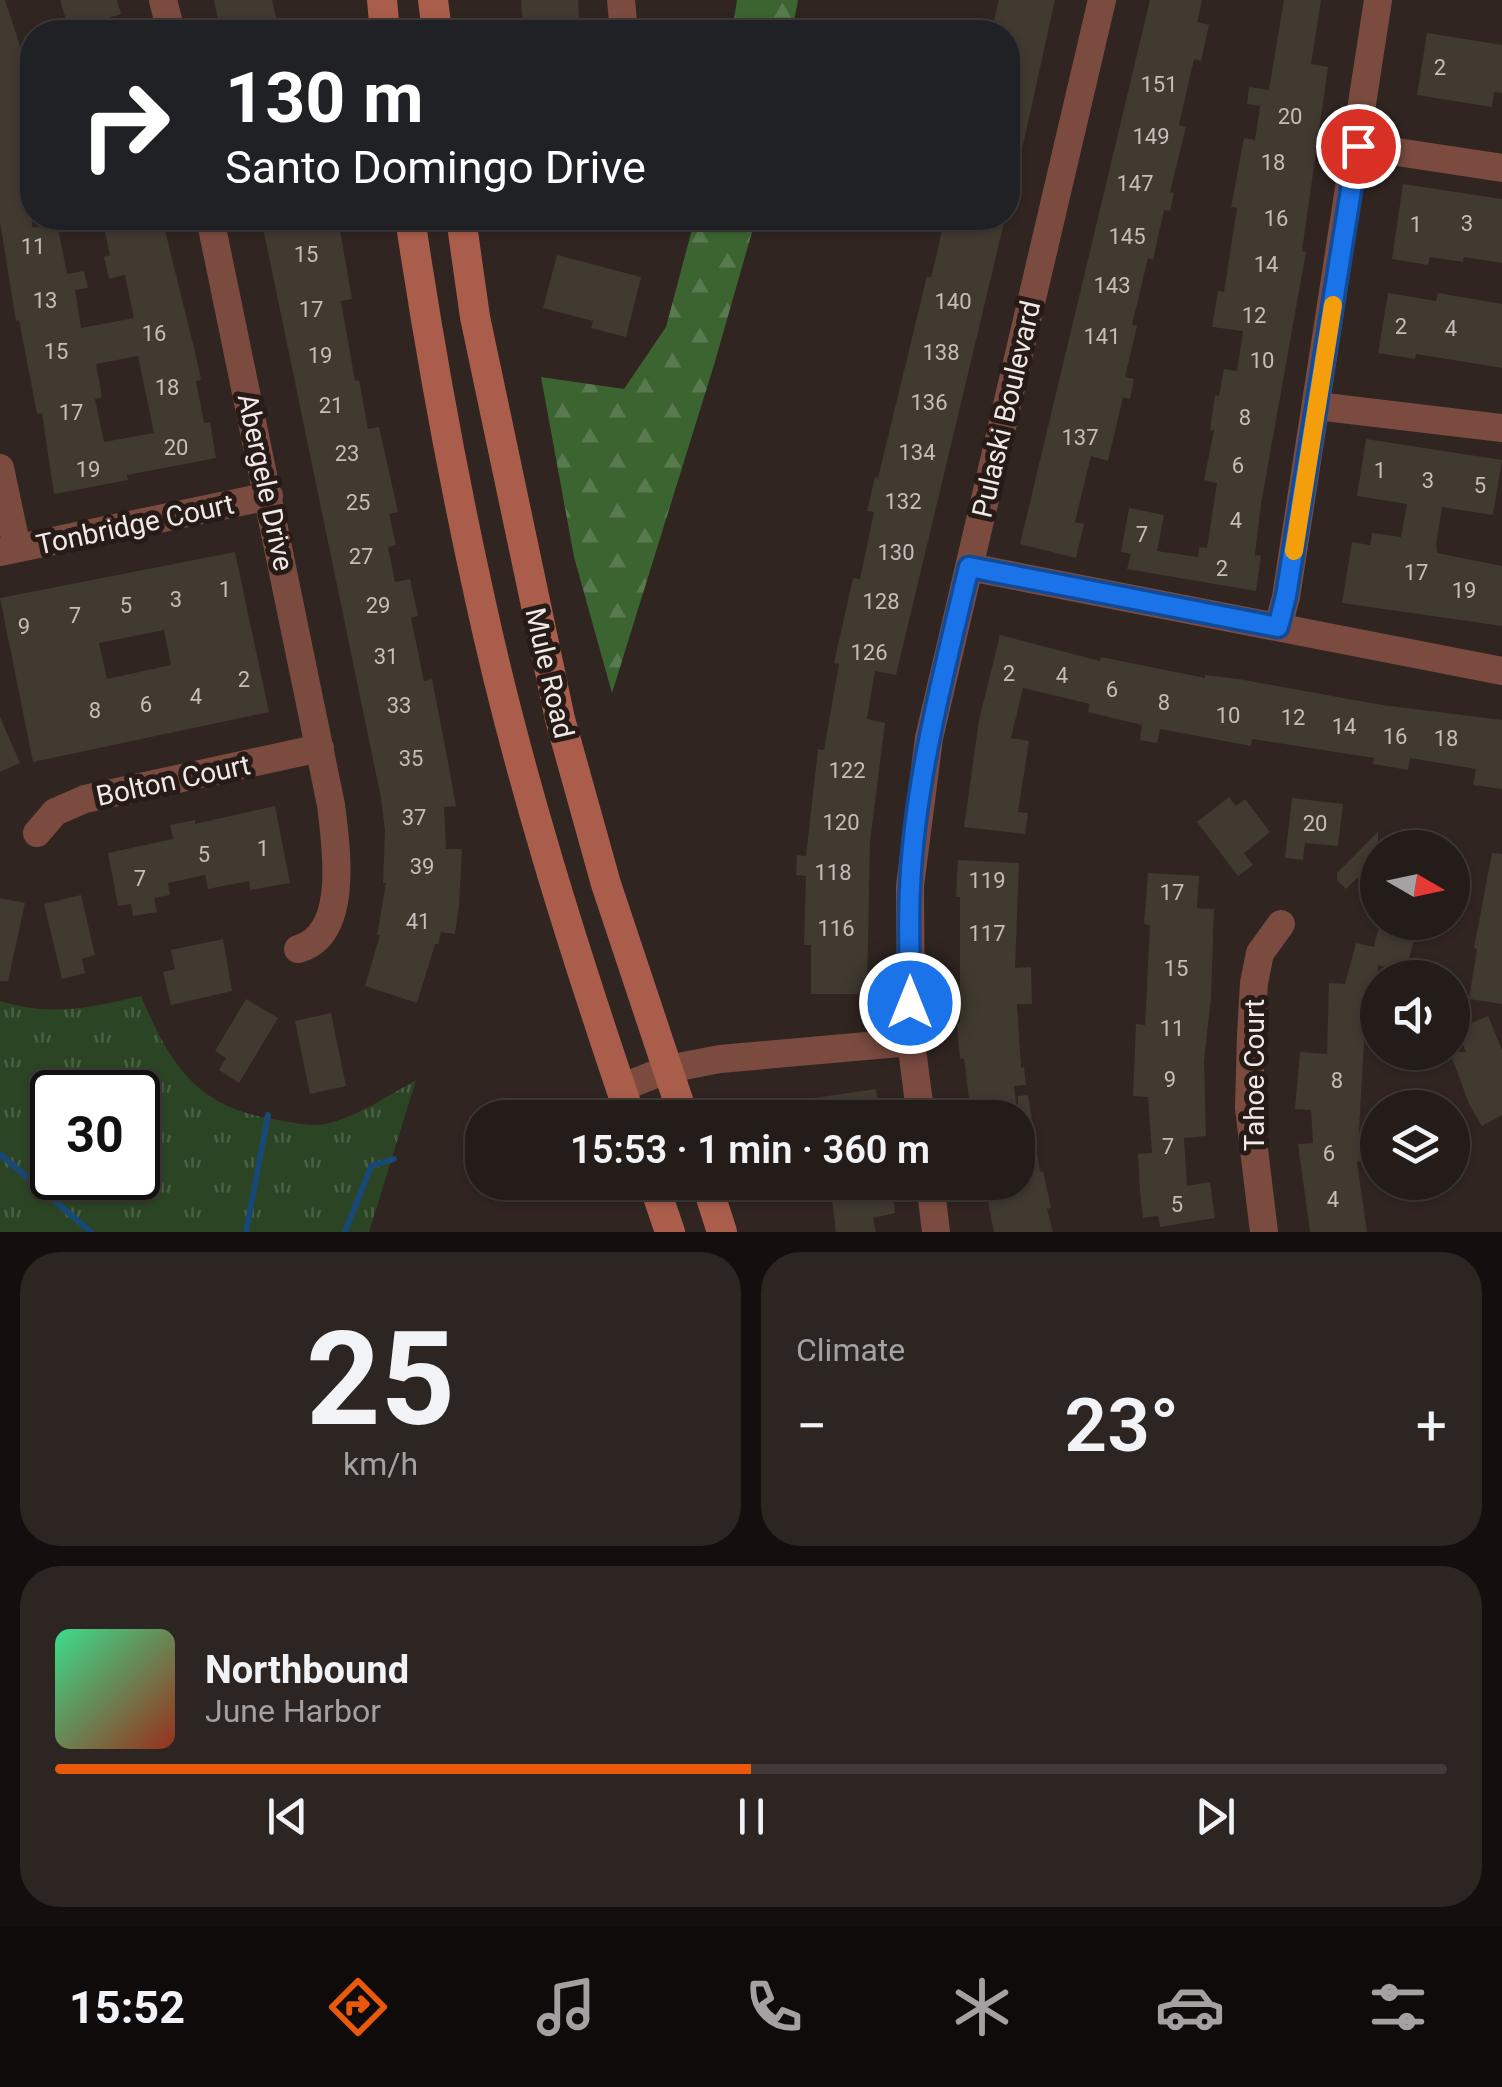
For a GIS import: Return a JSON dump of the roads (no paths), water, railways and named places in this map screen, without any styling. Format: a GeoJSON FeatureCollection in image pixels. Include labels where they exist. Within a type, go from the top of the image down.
{"type":"FeatureCollection","features":[{"type":"Feature","properties":{"kind":"main road","name":"Mule Road"},"geometry":{"type":"LineString","coordinates":[[412,230],[427,334],[484,618],[567,923],[625,1100]]}},
{"type":"Feature","properties":{"kind":"main road","name":"Mule Road"},"geometry":{"type":"LineString","coordinates":[[462,230],[475,317],[560,720],[606,884],[678,1100]]}},
{"type":"Feature","properties":{"kind":"main road"},"geometry":{"type":"LineString","coordinates":[[659,1200],[670,1232]]}},
{"type":"Feature","properties":{"kind":"main road"},"geometry":{"type":"LineString","coordinates":[[712,1200],[722,1232]]}},
{"type":"Feature","properties":{"kind":"street","name":"Pulaski Boulevard"},"geometry":{"type":"LineString","coordinates":[[919,1100],[911,1042],[910,886],[929,738],[1102,0]]}},
{"type":"Feature","properties":{"kind":"street"},"geometry":{"type":"LineString","coordinates":[[1278,627],[1317,406],[1378,0]]}},
{"type":"Feature","properties":{"kind":"street"},"geometry":{"type":"LineString","coordinates":[[1358,146],[1502,168]]}},
{"type":"Feature","properties":{"kind":"street","name":"Abergele Drive"},"geometry":{"type":"LineString","coordinates":[[213,230],[332,805],[336,885],[328,926],[320,938],[298,949]]}},
{"type":"Feature","properties":{"kind":"street"},"geometry":{"type":"LineString","coordinates":[[1317,406],[1502,428]]}},
{"type":"Feature","properties":{"kind":"street"},"geometry":{"type":"LineString","coordinates":[[0,468],[8,550]]}},
{"type":"Feature","properties":{"kind":"street","name":"Tonbridge Court"},"geometry":{"type":"LineString","coordinates":[[8,550],[269,496]]}},
{"type":"Feature","properties":{"kind":"street"},"geometry":{"type":"LineString","coordinates":[[969,567],[1502,671]]}},
{"type":"Feature","properties":{"kind":"street","name":"Bolton Court"},"geometry":{"type":"LineString","coordinates":[[37,833],[55,812],[85,799],[320,748]]}},
{"type":"Feature","properties":{"kind":"street","name":"Tahoe Court"},"geometry":{"type":"LineString","coordinates":[[1264,1232],[1249,1108],[1251,1035],[1260,953],[1281,924]]}},
{"type":"Feature","properties":{"kind":"street"},"geometry":{"type":"LineString","coordinates":[[621,1088],[668,1069],[720,1059],[911,1042]]}},
{"type":"Feature","properties":{"kind":"street"},"geometry":{"type":"LineString","coordinates":[[932,1200],[936,1232]]}},
{"type":"Feature","properties":{"kind":"waterway"},"geometry":{"type":"LineString","coordinates":[[246,1232],[268,1115]]}},
{"type":"Feature","properties":{"kind":"waterway"},"geometry":{"type":"LineString","coordinates":[[0,1154],[91,1232]]}},
{"type":"Feature","properties":{"kind":"waterway"},"geometry":{"type":"LineString","coordinates":[[345,1232],[371,1166],[394,1159]]}}]}
